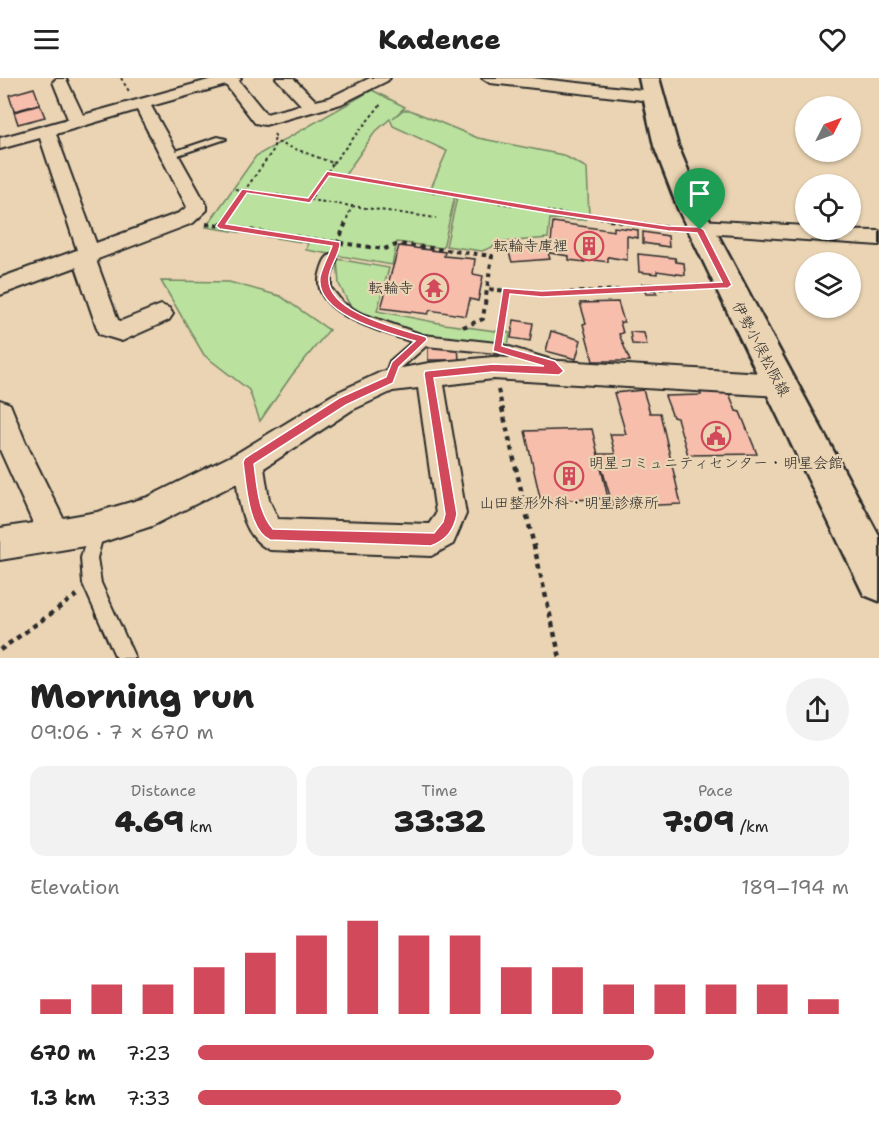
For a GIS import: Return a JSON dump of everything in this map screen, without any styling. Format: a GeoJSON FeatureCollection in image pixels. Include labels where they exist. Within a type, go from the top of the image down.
{"type":"FeatureCollection","features":[{"type":"Feature","properties":{"kind":"main road","name":"伊勢小俣松阪線"},"geometry":{"type":"LineString","coordinates":[[650,87],[666,145],[699,228],[879,580]]}},
{"type":"Feature","properties":{"kind":"street"},"geometry":{"type":"LineString","coordinates":[[284,78],[313,108]]}},
{"type":"Feature","properties":{"kind":"street"},"geometry":{"type":"LineString","coordinates":[[0,144],[231,79],[261,119],[265,120],[335,101],[382,78]]}},
{"type":"Feature","properties":{"kind":"street"},"geometry":{"type":"LineString","coordinates":[[490,78],[650,87]]}},
{"type":"Feature","properties":{"kind":"street"},"geometry":{"type":"LineString","coordinates":[[61,82],[78,122]]}},
{"type":"Feature","properties":{"kind":"street"},"geometry":{"type":"LineString","coordinates":[[0,287],[194,214],[197,206],[141,104]]}},
{"type":"Feature","properties":{"kind":"street"},"geometry":{"type":"LineString","coordinates":[[46,131],[89,254],[86,263],[108,327],[123,332],[161,314]]}},
{"type":"Feature","properties":{"kind":"street"},"geometry":{"type":"LineString","coordinates":[[699,228],[879,238]]}},
{"type":"Feature","properties":{"kind":"street"},"geometry":{"type":"LineString","coordinates":[[0,544],[97,528],[152,511],[249,462],[343,402],[390,380],[429,374],[495,358],[559,371],[780,386]]}},
{"type":"Feature","properties":{"kind":"street"},"geometry":{"type":"LineString","coordinates":[[249,462],[254,501],[264,527],[270,534],[431,540],[438,537],[449,525],[451,514],[429,374]]}},
{"type":"Feature","properties":{"kind":"street"},"geometry":{"type":"LineString","coordinates":[[0,412],[12,445],[55,536]]}},
{"type":"Feature","properties":{"kind":"lane"},"geometry":{"type":"LineString","coordinates":[[169,155],[221,139]]}},
{"type":"Feature","properties":{"kind":"lane"},"geometry":{"type":"LineString","coordinates":[[332,258],[324,276],[326,289],[339,306],[381,327],[495,358]]}},
{"type":"Feature","properties":{"kind":"lane"},"geometry":{"type":"LineString","coordinates":[[390,380],[395,365],[423,340]]}},
{"type":"Feature","properties":{"kind":"lane"},"geometry":{"type":"LineString","coordinates":[[97,528],[89,558],[92,584],[126,658]]}},
{"type":"Feature","properties":{"kind":"path"},"geometry":{"type":"LineString","coordinates":[[310,200],[333,163],[382,103]]}},
{"type":"Feature","properties":{"kind":"path"},"geometry":{"type":"LineString","coordinates":[[220,226],[274,149],[276,137],[266,128],[265,120]]}},
{"type":"Feature","properties":{"kind":"path"},"geometry":{"type":"LineString","coordinates":[[274,141],[333,163]]}},
{"type":"Feature","properties":{"kind":"path"},"geometry":{"type":"LineString","coordinates":[[327,173],[546,211],[668,228],[699,228]]}},
{"type":"Feature","properties":{"kind":"path"},"geometry":{"type":"LineString","coordinates":[[235,189],[435,219]]}},
{"type":"Feature","properties":{"kind":"path"},"geometry":{"type":"LineString","coordinates":[[332,258],[352,206]]}},
{"type":"Feature","properties":{"kind":"path"},"geometry":{"type":"LineString","coordinates":[[194,214],[206,224],[337,244],[384,249],[399,244],[492,256],[483,320]]}},
{"type":"Feature","properties":{"kind":"path"},"geometry":{"type":"LineString","coordinates":[[487,289],[542,294],[728,285]]}},
{"type":"Feature","properties":{"kind":"path"},"geometry":{"type":"LineString","coordinates":[[506,290],[495,358],[561,658]]}},
{"type":"Feature","properties":{"kind":"path"},"geometry":{"type":"LineString","coordinates":[[0,650],[92,584]]}},
{"type":"Feature","properties":{"kind":"green space"},"geometry":{"type":"Polygon","coordinates":[[[372,90],[405,107],[393,118],[403,110],[410,110],[478,138],[563,155],[587,168],[589,217],[585,220],[550,219],[548,238],[505,242],[482,251],[446,246],[458,193],[431,188],[447,151],[393,126],[390,119],[375,132],[343,178],[455,196],[443,248],[397,242],[392,265],[306,250],[308,243],[206,227],[256,156],[372,90]]]}},
{"type":"Feature","properties":{"kind":"green space"},"geometry":{"type":"Polygon","coordinates":[[[337,259],[389,268],[377,311],[444,324],[510,333],[508,346],[404,331],[360,314],[348,302],[339,284],[337,259]]]}},
{"type":"Feature","properties":{"kind":"green space"},"geometry":{"type":"Polygon","coordinates":[[[161,281],[229,282],[280,296],[329,330],[292,375],[260,421],[249,390],[204,355],[161,281]]]}},
{"type":"Feature","properties":{"kind":"building"},"geometry":{"type":"Polygon","coordinates":[[[34,88],[40,104],[14,111],[9,95],[34,88]]]}},
{"type":"Feature","properties":{"kind":"building"},"geometry":{"type":"Polygon","coordinates":[[[40,105],[45,117],[18,124],[14,112],[40,105]]]}},
{"type":"Feature","properties":{"kind":"building","name":"転輪寺庫裡"},"geometry":{"type":"Polygon","coordinates":[[[553,222],[614,231],[614,227],[638,230],[638,238],[627,236],[627,260],[608,257],[608,262],[586,259],[585,262],[569,260],[569,256],[550,253],[553,222]]]}},
{"type":"Feature","properties":{"kind":"building"},"geometry":{"type":"Polygon","coordinates":[[[643,232],[668,236],[669,247],[643,243],[643,232]]]}},
{"type":"Feature","properties":{"kind":"building","name":"転輪寺"},"geometry":{"type":"Polygon","coordinates":[[[399,246],[445,252],[444,256],[475,259],[473,274],[483,276],[478,301],[470,299],[466,316],[430,310],[428,314],[381,308],[399,246]]]}},
{"type":"Feature","properties":{"kind":"building"},"geometry":{"type":"Polygon","coordinates":[[[546,246],[550,259],[512,262],[508,250],[546,246]]]}},
{"type":"Feature","properties":{"kind":"building"},"geometry":{"type":"Polygon","coordinates":[[[638,254],[675,258],[676,262],[684,263],[685,275],[657,271],[657,274],[639,272],[638,254]]]}},
{"type":"Feature","properties":{"kind":"building"},"geometry":{"type":"Polygon","coordinates":[[[642,284],[652,284],[657,294],[646,294],[642,284]]]}},
{"type":"Feature","properties":{"kind":"building"},"geometry":{"type":"Polygon","coordinates":[[[618,302],[624,322],[620,322],[623,333],[619,334],[630,361],[593,361],[580,303],[618,302]]]}},
{"type":"Feature","properties":{"kind":"building"},"geometry":{"type":"Polygon","coordinates":[[[514,320],[533,323],[530,341],[511,338],[514,320]]]}},
{"type":"Feature","properties":{"kind":"building"},"geometry":{"type":"Polygon","coordinates":[[[551,331],[581,340],[576,359],[546,351],[551,331]]]}},
{"type":"Feature","properties":{"kind":"building"},"geometry":{"type":"Polygon","coordinates":[[[630,332],[644,333],[647,345],[632,344],[630,332]]]}},
{"type":"Feature","properties":{"kind":"building"},"geometry":{"type":"Polygon","coordinates":[[[428,346],[458,346],[459,360],[428,360],[428,346]]]}},
{"type":"Feature","properties":{"kind":"building"},"geometry":{"type":"Polygon","coordinates":[[[643,390],[650,413],[660,413],[681,504],[613,507],[598,454],[615,454],[610,434],[626,434],[614,393],[643,390]]]}},
{"type":"Feature","properties":{"kind":"building","name":"明星コミュニティセンター・明星会館"},"geometry":{"type":"Polygon","coordinates":[[[701,392],[729,393],[736,411],[740,412],[757,454],[688,455],[677,418],[673,417],[665,396],[701,395],[701,392]]]}},
{"type":"Feature","properties":{"kind":"building","name":"山田整形外科・明星診療所"},"geometry":{"type":"Polygon","coordinates":[[[592,429],[608,498],[541,502],[525,431],[592,429]]]}},
{"type":"Feature","properties":{"kind":"place","name":"転輪寺庫裡"},"geometry":{"type":"Point","coordinates":[589,246]}},
{"type":"Feature","properties":{"kind":"place","name":"転輪寺"},"geometry":{"type":"Point","coordinates":[434,288]}},
{"type":"Feature","properties":{"kind":"place","name":"明星コミュニティセンター・明星会館"},"geometry":{"type":"Point","coordinates":[716,436]}},
{"type":"Feature","properties":{"kind":"place","name":"山田整形外科・明星診療所"},"geometry":{"type":"Point","coordinates":[569,476]}},
{"type":"Feature","properties":{"kind":"route"},"geometry":{"type":"LineString","coordinates":[[327,173],[546,211],[668,228],[700,230],[728,285],[542,294],[506,290],[497,348],[551,364],[559,371],[493,368],[429,374],[451,514],[449,525],[438,537],[431,540],[278,535],[270,534],[264,527],[254,501],[249,462],[343,402],[390,380],[395,365],[423,340],[381,327],[339,306],[326,289],[324,276],[337,244],[220,226],[245,191],[310,200],[327,173]]}}]}
